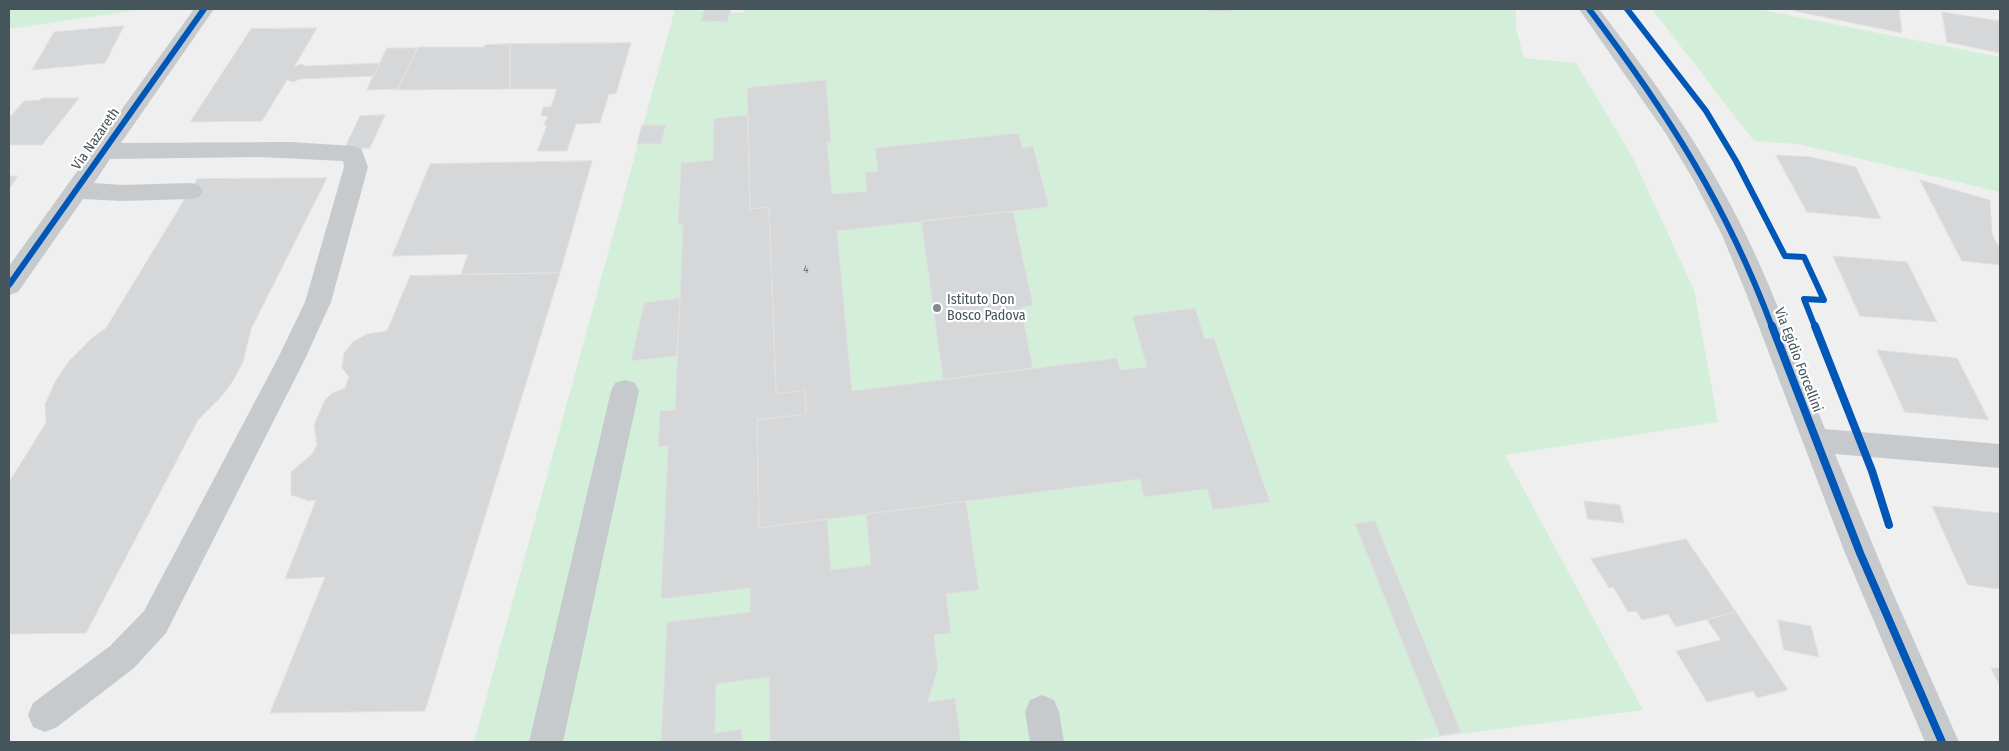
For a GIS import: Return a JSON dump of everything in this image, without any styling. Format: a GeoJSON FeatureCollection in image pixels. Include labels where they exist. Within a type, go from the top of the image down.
{"type":"FeatureCollection","features":[{"type":"Feature","properties":{"kind":"street","name":"Via Nazareth"},"geometry":{"type":"LineString","coordinates":[[10,282],[204,9]]}},
{"type":"Feature","properties":{"kind":"street","name":"Via Egidio Forcellini"},"geometry":{"type":"LineString","coordinates":[[1589,9],[1642,81],[1686,146],[1721,209],[1754,280],[1815,440],[1891,628],[1942,742]]}},
{"type":"Feature","properties":{"kind":"street"},"geometry":{"type":"LineString","coordinates":[[45,715],[122,657],[155,622],[291,359],[318,302],[356,167],[353,154],[313,150],[149,153],[102,151]]}},
{"type":"Feature","properties":{"kind":"street"},"geometry":{"type":"LineString","coordinates":[[75,190],[121,193],[191,191]]}},
{"type":"Feature","properties":{"kind":"street"},"geometry":{"type":"LineString","coordinates":[[546,742],[625,391]]}},
{"type":"Feature","properties":{"kind":"street"},"geometry":{"type":"LineString","coordinates":[[1815,440],[2000,456]]}},
{"type":"Feature","properties":{"kind":"green space"},"geometry":{"type":"Polygon","coordinates":[[[9,9],[145,9],[9,29],[9,9]]]}},
{"type":"Feature","properties":{"kind":"green space"},"geometry":{"type":"Polygon","coordinates":[[[675,9],[743,13],[745,9],[1516,9],[1516,28],[1524,58],[1576,63],[1633,158],[1694,290],[1718,422],[1505,455],[1643,710],[1401,742],[474,742],[675,9]]]}},
{"type":"Feature","properties":{"kind":"green space"},"geometry":{"type":"Polygon","coordinates":[[[1652,9],[1758,9],[2000,57],[2000,192],[1798,144],[1754,141],[1652,9]]]}},
{"type":"Feature","properties":{"kind":"building"},"geometry":{"type":"Polygon","coordinates":[[[705,9],[731,10],[727,22],[701,21],[705,9]]]}},
{"type":"Feature","properties":{"kind":"building"},"geometry":{"type":"Polygon","coordinates":[[[1207,9],[1232,9],[1233,12],[1207,11],[1207,9]]]}},
{"type":"Feature","properties":{"kind":"building"},"geometry":{"type":"Polygon","coordinates":[[[1794,9],[1899,9],[1902,33],[1794,11],[1794,9]]]}},
{"type":"Feature","properties":{"kind":"building"},"geometry":{"type":"Polygon","coordinates":[[[1942,12],[2000,21],[2000,53],[1947,42],[1942,12]]]}},
{"type":"Feature","properties":{"kind":"building"},"geometry":{"type":"Polygon","coordinates":[[[124,26],[105,63],[32,70],[54,32],[124,26]]]}},
{"type":"Feature","properties":{"kind":"building"},"geometry":{"type":"Polygon","coordinates":[[[317,28],[294,67],[301,64],[307,66],[380,63],[374,76],[300,79],[293,82],[287,80],[262,121],[190,122],[251,29],[317,28]]]}},
{"type":"Feature","properties":{"kind":"building"},"geometry":{"type":"Polygon","coordinates":[[[631,43],[616,94],[609,94],[600,123],[576,124],[567,151],[537,151],[547,125],[544,125],[548,116],[541,116],[543,107],[551,107],[557,89],[510,89],[510,44],[631,43]]]}},
{"type":"Feature","properties":{"kind":"building"},"geometry":{"type":"Polygon","coordinates":[[[510,44],[510,89],[397,90],[418,47],[484,47],[485,45],[510,44]]]}},
{"type":"Feature","properties":{"kind":"building"},"geometry":{"type":"Polygon","coordinates":[[[387,48],[417,48],[398,89],[367,90],[387,48]]]}},
{"type":"Feature","properties":{"kind":"building"},"geometry":{"type":"Polygon","coordinates":[[[826,80],[831,142],[827,142],[832,194],[867,191],[865,172],[878,171],[875,148],[1019,133],[1022,148],[1033,146],[1049,207],[837,231],[852,391],[1117,358],[1120,370],[1147,367],[1132,316],[1195,308],[1205,339],[1214,338],[1270,502],[1213,510],[1207,489],[1144,497],[1140,479],[759,528],[757,420],[806,414],[805,390],[776,394],[769,207],[750,209],[747,88],[826,80]]]}},
{"type":"Feature","properties":{"kind":"building"},"geometry":{"type":"Polygon","coordinates":[[[42,98],[79,98],[42,145],[9,145],[9,118],[24,101],[40,100],[42,98]]]}},
{"type":"Feature","properties":{"kind":"building"},"geometry":{"type":"Polygon","coordinates":[[[385,115],[370,148],[344,149],[360,116],[385,115]]]}},
{"type":"Feature","properties":{"kind":"building"},"geometry":{"type":"Polygon","coordinates":[[[748,115],[750,209],[769,207],[776,394],[805,390],[806,414],[757,420],[759,528],[827,519],[831,570],[871,565],[866,514],[966,501],[979,590],[946,594],[951,633],[934,635],[938,668],[928,702],[955,698],[961,742],[770,742],[769,677],[716,684],[715,733],[742,729],[742,742],[661,742],[667,622],[750,612],[750,588],[661,599],[668,446],[658,447],[660,411],[675,410],[683,225],[678,225],[681,163],[713,160],[714,119],[748,115]]]}},
{"type":"Feature","properties":{"kind":"building"},"geometry":{"type":"Polygon","coordinates":[[[642,125],[666,125],[661,144],[637,144],[642,125]]]}},
{"type":"Feature","properties":{"kind":"building"},"geometry":{"type":"Polygon","coordinates":[[[1776,155],[1811,157],[1856,167],[1881,219],[1807,212],[1776,155]]]}},
{"type":"Feature","properties":{"kind":"building"},"geometry":{"type":"Polygon","coordinates":[[[592,161],[560,273],[461,274],[468,254],[392,256],[430,164],[592,161]]]}},
{"type":"Feature","properties":{"kind":"building"},"geometry":{"type":"Polygon","coordinates":[[[9,176],[18,176],[9,189],[9,176]]]}},
{"type":"Feature","properties":{"kind":"building"},"geometry":{"type":"Polygon","coordinates":[[[327,178],[251,329],[243,362],[233,381],[221,397],[198,420],[86,633],[9,634],[9,482],[46,423],[45,404],[56,380],[69,361],[92,338],[106,328],[197,179],[327,178]]]}},
{"type":"Feature","properties":{"kind":"building"},"geometry":{"type":"Polygon","coordinates":[[[1920,180],[1990,200],[1992,234],[2000,246],[2000,265],[1962,261],[1920,180]]]}},
{"type":"Feature","properties":{"kind":"building"},"geometry":{"type":"Polygon","coordinates":[[[1013,212],[1033,305],[1021,308],[1033,368],[943,379],[921,221],[1013,212]]]}},
{"type":"Feature","properties":{"kind":"building"},"geometry":{"type":"Polygon","coordinates":[[[1833,256],[1907,262],[1937,322],[1860,316],[1833,256]]]}},
{"type":"Feature","properties":{"kind":"building"},"geometry":{"type":"Polygon","coordinates":[[[560,273],[425,711],[270,713],[325,577],[285,579],[316,500],[309,501],[291,495],[291,472],[312,454],[317,445],[314,425],[325,400],[332,393],[345,388],[349,377],[342,368],[344,353],[353,342],[367,334],[387,331],[410,276],[560,273]]]}},
{"type":"Feature","properties":{"kind":"building"},"geometry":{"type":"Polygon","coordinates":[[[680,298],[677,356],[631,361],[644,303],[680,298]]]}},
{"type":"Feature","properties":{"kind":"building"},"geometry":{"type":"Polygon","coordinates":[[[1877,350],[1957,358],[1989,420],[1905,412],[1877,350]]]}},
{"type":"Feature","properties":{"kind":"building"},"geometry":{"type":"Polygon","coordinates":[[[1584,501],[1620,505],[1624,523],[1588,519],[1584,501]]]}},
{"type":"Feature","properties":{"kind":"building"},"geometry":{"type":"Polygon","coordinates":[[[1932,506],[2000,513],[2000,589],[1968,585],[1932,506]]]}},
{"type":"Feature","properties":{"kind":"building"},"geometry":{"type":"Polygon","coordinates":[[[1375,521],[1461,732],[1440,736],[1355,524],[1375,521]]]}},
{"type":"Feature","properties":{"kind":"building"},"geometry":{"type":"Polygon","coordinates":[[[1686,539],[1736,612],[1676,627],[1668,614],[1642,620],[1636,611],[1628,612],[1613,587],[1609,588],[1591,559],[1686,539]]]}},
{"type":"Feature","properties":{"kind":"building"},"geometry":{"type":"Polygon","coordinates":[[[1736,612],[1788,690],[1757,698],[1753,691],[1707,702],[1676,651],[1721,640],[1707,620],[1736,612]]]}},
{"type":"Feature","properties":{"kind":"building"},"geometry":{"type":"Polygon","coordinates":[[[1778,620],[1811,626],[1819,657],[1784,650],[1778,620]]]}},
{"type":"Feature","properties":{"kind":"building"},"geometry":{"type":"Polygon","coordinates":[[[1991,668],[2000,668],[2000,686],[1991,668]]]}},
{"type":"Feature","properties":{"kind":"cycle path"},"geometry":{"type":"LineString","coordinates":[[9,285],[204,9]]}},
{"type":"Feature","properties":{"kind":"cycle path"},"geometry":{"type":"LineString","coordinates":[[1589,9],[1625,57],[1675,130],[1706,181],[1734,235],[1759,293],[1860,553],[1942,742]]}},
{"type":"Feature","properties":{"kind":"cycle path"},"geometry":{"type":"LineString","coordinates":[[1627,9],[1706,111],[1736,161],[1785,256],[1804,257],[1824,300],[1804,299],[1872,471],[1889,525]]}},
{"type":"Feature","properties":{"kind":"place","name":"Istituto Don Bosco Padova"},"geometry":{"type":"Point","coordinates":[937,308]}}]}
